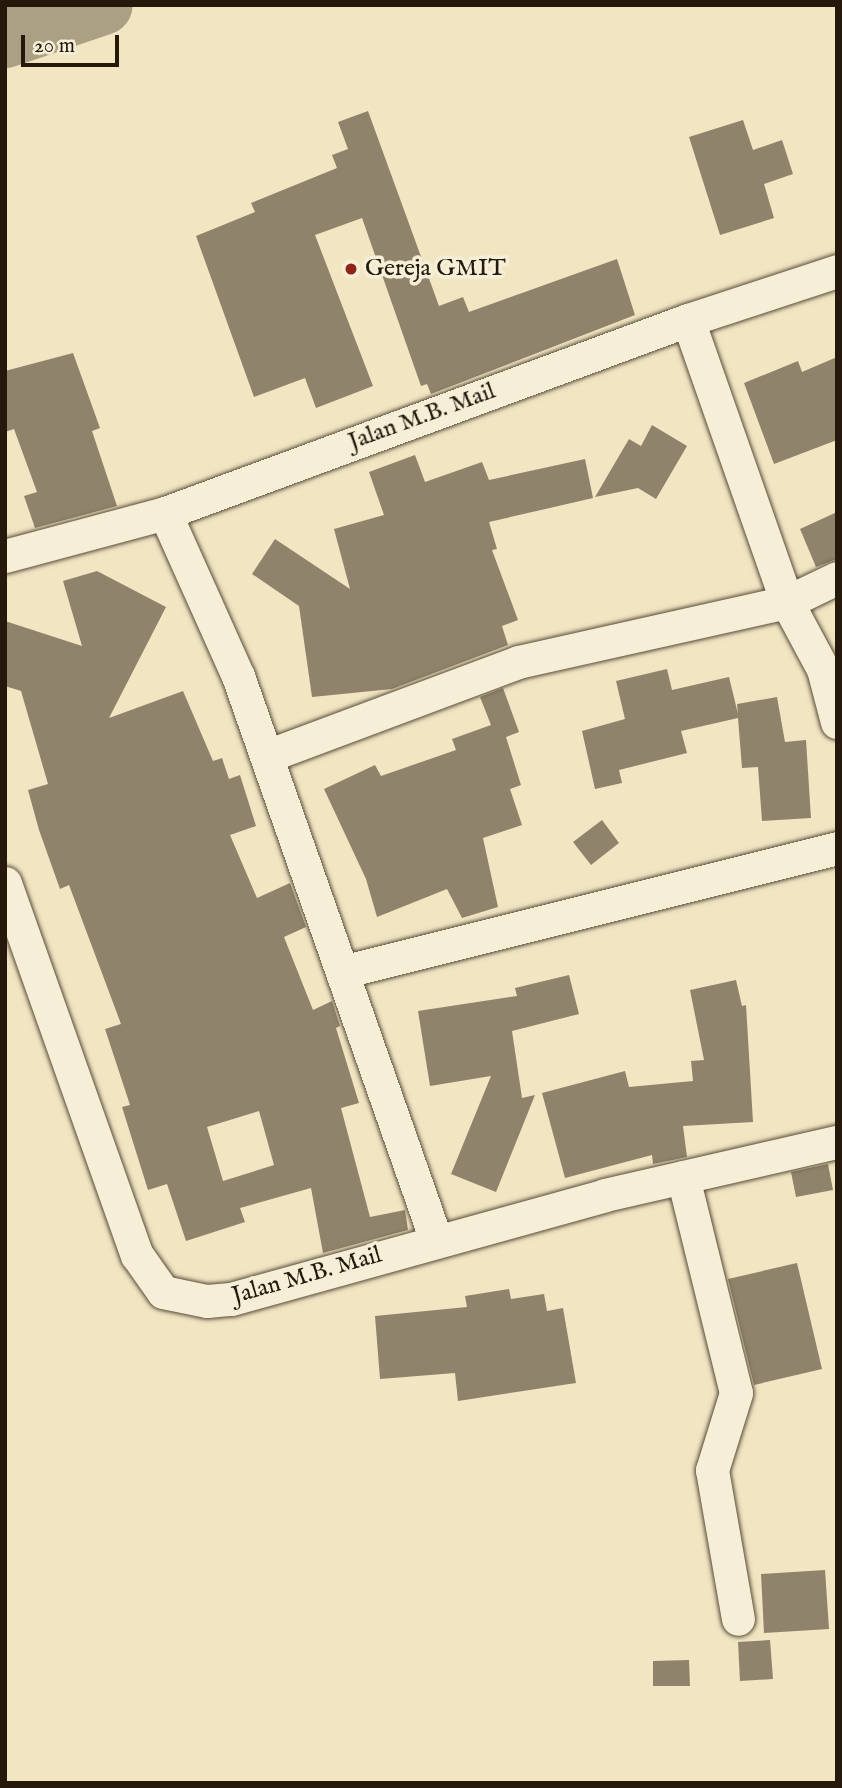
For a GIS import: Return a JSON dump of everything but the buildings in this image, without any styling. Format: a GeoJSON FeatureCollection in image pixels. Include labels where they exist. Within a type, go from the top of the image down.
{"type":"FeatureCollection","features":[{"type":"Feature","properties":{"kind":"street","name":"Jalan M.B. Mail"},"geometry":{"type":"LineString","coordinates":[[5,556],[165,513],[688,320],[837,271]]}},
{"type":"Feature","properties":{"kind":"street"},"geometry":{"type":"LineString","coordinates":[[688,320],[786,602],[823,669],[837,722]]}},
{"type":"Feature","properties":{"kind":"street"},"geometry":{"type":"LineString","coordinates":[[165,513],[238,676],[436,1240]]}},
{"type":"Feature","properties":{"kind":"street"},"geometry":{"type":"LineString","coordinates":[[267,756],[518,662],[786,602],[837,579]]}},
{"type":"Feature","properties":{"kind":"street"},"geometry":{"type":"LineString","coordinates":[[342,972],[837,848]]}},
{"type":"Feature","properties":{"kind":"street","name":"Jalan M.B. Mail"},"geometry":{"type":"LineString","coordinates":[[5,883],[137,1255],[163,1292],[207,1301],[231,1299],[436,1240],[683,1177],[837,1142]]}},
{"type":"Feature","properties":{"kind":"street"},"geometry":{"type":"LineString","coordinates":[[683,1177],[736,1393],[712,1470],[738,1619]]}},
{"type":"Feature","properties":{"kind":"waterway"},"geometry":{"type":"LineString","coordinates":[[5,38],[103,5]]}},
{"type":"Feature","properties":{"kind":"place","name":"Gereja GMIT"},"geometry":{"type":"Point","coordinates":[351,269]}}]}
